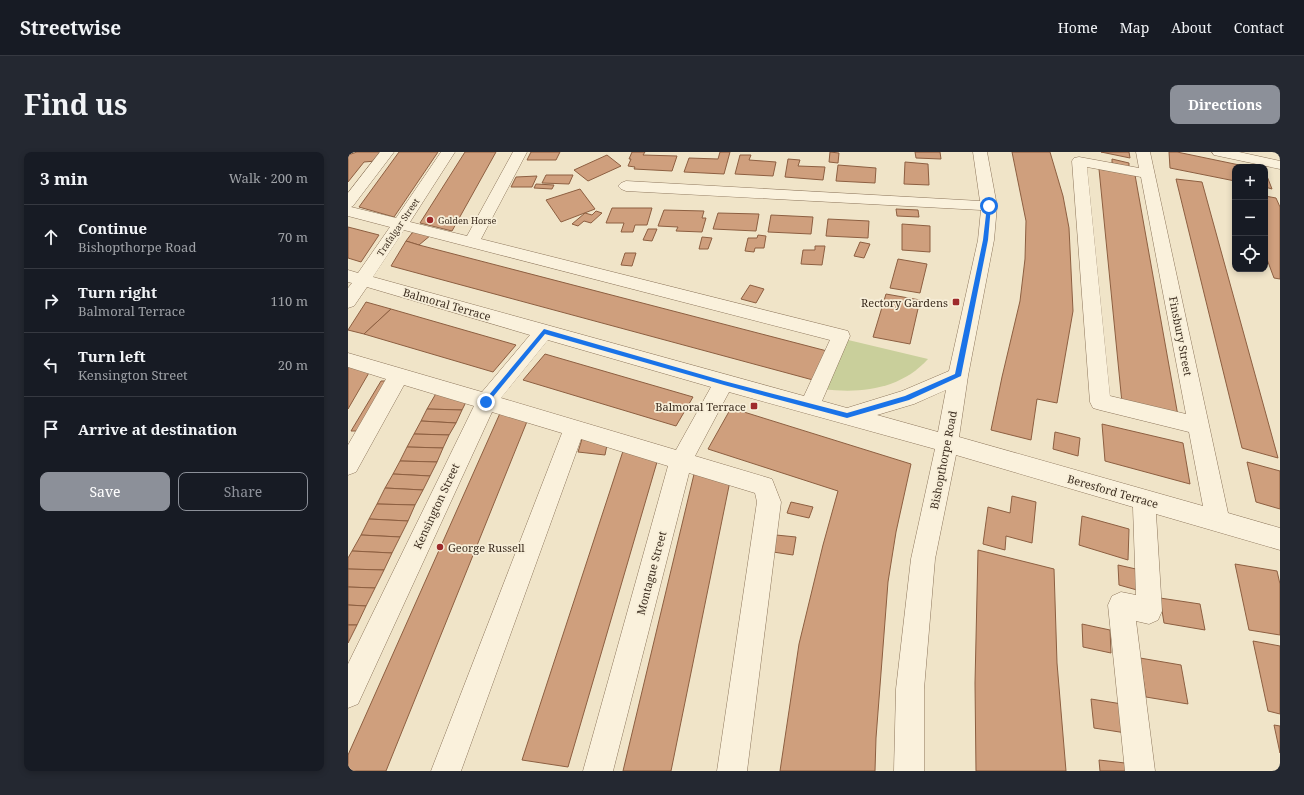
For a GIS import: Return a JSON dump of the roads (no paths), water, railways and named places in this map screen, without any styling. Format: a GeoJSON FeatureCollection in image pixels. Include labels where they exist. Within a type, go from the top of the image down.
{"type":"FeatureCollection","features":[{"type":"Feature","properties":{"kind":"street"},"geometry":{"type":"LineString","coordinates":[[348,203],[387,152]]}},
{"type":"Feature","properties":{"kind":"street","name":"Trafalgar Street"},"geometry":{"type":"LineString","coordinates":[[348,302],[355,278],[400,224],[448,152]]}},
{"type":"Feature","properties":{"kind":"street"},"geometry":{"type":"LineString","coordinates":[[471,243],[520,152]]}},
{"type":"Feature","properties":{"kind":"street","name":"Bishopthorpe Road"},"geometry":{"type":"LineString","coordinates":[[909,771],[910,689],[923,559],[947,443],[958,376],[985,248],[989,206],[980,152]]}},
{"type":"Feature","properties":{"kind":"street","name":"Finsbury Street"},"geometry":{"type":"LineString","coordinates":[[1143,152],[1218,521]]}},
{"type":"Feature","properties":{"kind":"street"},"geometry":{"type":"LineString","coordinates":[[1219,152],[1277,164],[1280,178]]}},
{"type":"Feature","properties":{"kind":"street"},"geometry":{"type":"LineString","coordinates":[[1148,174],[1079,161],[1100,402],[1199,426]]}},
{"type":"Feature","properties":{"kind":"street"},"geometry":{"type":"LineString","coordinates":[[626,186],[989,206]]}},
{"type":"Feature","properties":{"kind":"street"},"geometry":{"type":"LineString","coordinates":[[348,211],[841,336],[810,406]]}},
{"type":"Feature","properties":{"kind":"street","name":"Balmoral Terrace"},"geometry":{"type":"LineString","coordinates":[[355,278],[724,383],[947,443]]}},
{"type":"Feature","properties":{"kind":"street","name":"Kensington Street"},"geometry":{"type":"LineString","coordinates":[[348,694],[486,402],[544,331]]}},
{"type":"Feature","properties":{"kind":"street"},"geometry":{"type":"LineString","coordinates":[[348,360],[764,486],[769,502],[732,771]]}},
{"type":"Feature","properties":{"kind":"street"},"geometry":{"type":"LineString","coordinates":[[348,465],[399,375]]}},
{"type":"Feature","properties":{"kind":"street"},"geometry":{"type":"LineString","coordinates":[[847,416],[907,398],[958,376]]}},
{"type":"Feature","properties":{"kind":"street","name":"Montague Street"},"geometry":{"type":"LineString","coordinates":[[598,771],[681,461],[724,383]]}},
{"type":"Feature","properties":{"kind":"street"},"geometry":{"type":"LineString","coordinates":[[446,771],[574,429]]}},
{"type":"Feature","properties":{"kind":"street","name":"Beresford Terrace"},"geometry":{"type":"LineString","coordinates":[[947,443],[1280,539]]}},
{"type":"Feature","properties":{"kind":"street"},"geometry":{"type":"LineString","coordinates":[[1140,771],[1121,605],[1149,611],[1144,499]]}},
{"type":"Feature","properties":{"kind":"place","name":"Golden Horse"},"geometry":{"type":"Point","coordinates":[430,220]}},
{"type":"Feature","properties":{"kind":"place","name":"Rectory Gardens"},"geometry":{"type":"Point","coordinates":[956,302]}},
{"type":"Feature","properties":{"kind":"place","name":"Balmoral Terrace"},"geometry":{"type":"Point","coordinates":[754,406]}},
{"type":"Feature","properties":{"kind":"place","name":"George Russell"},"geometry":{"type":"Point","coordinates":[440,547]}}]}
